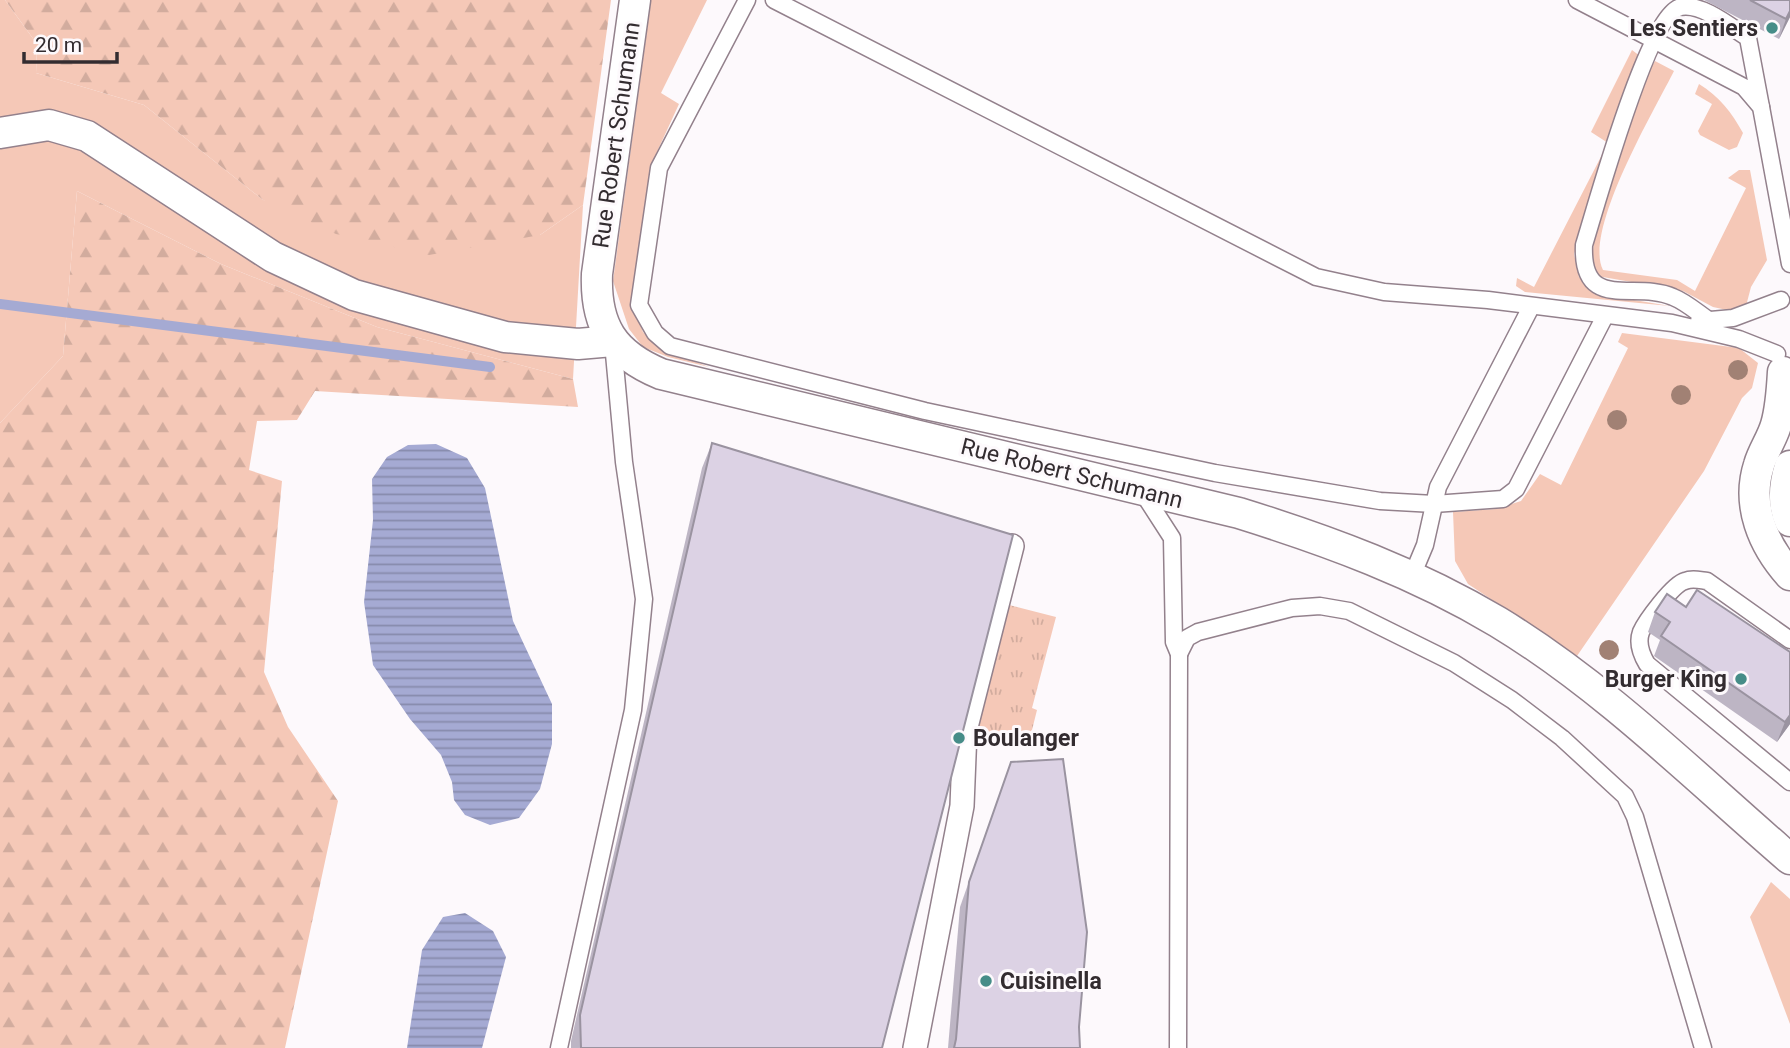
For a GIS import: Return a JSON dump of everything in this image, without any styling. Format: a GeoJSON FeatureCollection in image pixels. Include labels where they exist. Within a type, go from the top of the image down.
{"type":"FeatureCollection","features":[{"type":"Feature","properties":{"kind":"street","name":"Rue Robert Schumann"},"geometry":{"type":"LineString","coordinates":[[635,0],[597,274],[596,302],[613,341],[639,365],[661,374],[1239,513],[1318,537],[1412,576],[1499,623],[1571,673],[1790,859]]}},
{"type":"Feature","properties":{"kind":"street"},"geometry":{"type":"LineString","coordinates":[[0,133],[49,125],[87,136],[272,257],[354,295],[505,337],[578,344],[613,341]]}},
{"type":"Feature","properties":{"kind":"street"},"geometry":{"type":"LineString","coordinates":[[1780,363],[1775,429],[1758,467],[1754,489],[1755,508],[1768,546],[1790,575]]}},
{"type":"Feature","properties":{"kind":"street"},"geometry":{"type":"LineString","coordinates":[[1790,466],[1785,486],[1785,509],[1790,521]]}},
{"type":"Feature","properties":{"kind":"street"},"geometry":{"type":"LineString","coordinates":[[915,1048],[962,806],[965,731],[1012,546]]}},
{"type":"Feature","properties":{"kind":"lane"},"geometry":{"type":"LineString","coordinates":[[747,0],[659,168],[639,304],[645,319],[661,341],[719,359],[914,408],[1144,460],[1380,501],[1434,504],[1503,499],[1516,489],[1605,316]]}},
{"type":"Feature","properties":{"kind":"lane"},"geometry":{"type":"LineString","coordinates":[[774,0],[1315,277],[1384,292],[1672,323],[1739,339],[1780,363]]}},
{"type":"Feature","properties":{"kind":"lane"},"geometry":{"type":"LineString","coordinates":[[1577,0],[1744,87],[1761,107]]}},
{"type":"Feature","properties":{"kind":"lane"},"geometry":{"type":"LineString","coordinates":[[1710,321],[1671,296],[1607,290],[1595,284],[1586,273],[1584,246],[1637,75],[1668,13],[1680,7],[1696,9],[1748,38],[1790,264]]}},
{"type":"Feature","properties":{"kind":"lane"},"geometry":{"type":"LineString","coordinates":[[1672,323],[1733,318],[1781,300]]}},
{"type":"Feature","properties":{"kind":"lane"},"geometry":{"type":"LineString","coordinates":[[1412,576],[1425,545],[1438,487],[1531,307]]}},
{"type":"Feature","properties":{"kind":"lane"},"geometry":{"type":"LineString","coordinates":[[559,1048],[633,710],[644,599],[624,462],[613,341]]}},
{"type":"Feature","properties":{"kind":"lane"},"geometry":{"type":"LineString","coordinates":[[1141,489],[1172,538],[1174,642],[1178,654],[1178,1048]]}},
{"type":"Feature","properties":{"kind":"lane"},"geometry":{"type":"LineString","coordinates":[[1790,640],[1707,581],[1696,579],[1675,586],[1641,632],[1640,643],[1640,652],[1647,664],[1790,782]]}},
{"type":"Feature","properties":{"kind":"lane"},"geometry":{"type":"LineString","coordinates":[[1178,654],[1187,638],[1198,632],[1292,608],[1320,606],[1349,611],[1376,622],[1454,663],[1538,719],[1625,796],[1640,830],[1703,1048]]}},
{"type":"Feature","properties":{"kind":"green space"},"geometry":{"type":"Polygon","coordinates":[[[0,0],[5,0],[37,44],[36,73],[144,105],[263,200],[540,235],[583,205],[573,379],[377,327],[221,264],[77,191],[63,356],[0,423],[0,0]]]}},
{"type":"Feature","properties":{"kind":"green space"},"geometry":{"type":"Polygon","coordinates":[[[5,0],[611,0],[583,205],[540,235],[429,255],[336,234],[263,200],[144,105],[36,73],[37,44],[5,0]]]}},
{"type":"Feature","properties":{"kind":"green space"},"geometry":{"type":"Polygon","coordinates":[[[651,0],[707,0],[661,93],[679,104],[656,154],[634,307],[643,332],[661,349],[709,367],[668,357],[643,347],[629,329],[613,281],[651,0]]]}},
{"type":"Feature","properties":{"kind":"green space"},"geometry":{"type":"Polygon","coordinates":[[[1632,50],[1640,56],[1574,254],[1579,277],[1589,288],[1604,295],[1670,306],[1525,292],[1516,286],[1517,278],[1534,287],[1608,143],[1591,132],[1632,50]]]}},
{"type":"Feature","properties":{"kind":"green space"},"geometry":{"type":"Polygon","coordinates":[[[1655,61],[1674,71],[1637,141],[1611,200],[1599,252],[1603,270],[1677,280],[1695,291],[1746,188],[1728,178],[1739,170],[1750,170],[1767,260],[1751,287],[1746,306],[1727,310],[1713,307],[1683,291],[1597,276],[1592,262],[1594,240],[1643,81],[1655,61]]]}},
{"type":"Feature","properties":{"kind":"green space"},"geometry":{"type":"Polygon","coordinates":[[[1699,84],[1719,100],[1739,126],[1743,133],[1737,147],[1729,150],[1700,135],[1698,131],[1712,104],[1695,94],[1699,84]]]}},
{"type":"Feature","properties":{"kind":"green space"},"geometry":{"type":"Polygon","coordinates":[[[77,191],[221,264],[377,327],[573,379],[578,407],[315,391],[297,420],[257,421],[249,470],[282,481],[264,672],[288,727],[338,801],[285,1048],[0,1048],[0,423],[63,356],[77,191]]]}},
{"type":"Feature","properties":{"kind":"green space"},"geometry":{"type":"Polygon","coordinates":[[[1622,333],[1739,348],[1758,363],[1752,388],[1742,398],[1704,471],[1577,656],[1468,584],[1455,561],[1453,512],[1496,509],[1521,501],[1540,474],[1561,485],[1628,348],[1618,342],[1622,333]]]}},
{"type":"Feature","properties":{"kind":"green space"},"geometry":{"type":"Polygon","coordinates":[[[1001,603],[1056,617],[1032,708],[1037,710],[1028,746],[972,731],[1001,603]]]}},
{"type":"Feature","properties":{"kind":"green space"},"geometry":{"type":"Polygon","coordinates":[[[1771,882],[1790,899],[1790,1024],[1750,917],[1771,882]]]}},
{"type":"Feature","properties":{"kind":"water"},"geometry":{"type":"Polygon","coordinates":[[[436,444],[467,458],[485,488],[513,621],[552,704],[552,744],[540,789],[519,818],[490,825],[465,815],[454,800],[452,782],[441,755],[410,719],[373,665],[364,602],[373,520],[372,479],[387,457],[408,445],[436,444]]]}},
{"type":"Feature","properties":{"kind":"water"},"geometry":{"type":"Polygon","coordinates":[[[465,913],[493,931],[506,957],[482,1048],[407,1048],[422,950],[443,917],[465,913]]]}},
{"type":"Feature","properties":{"kind":"building"},"geometry":{"type":"Polygon","coordinates":[[[1750,0],[1790,0],[1790,11],[1786,19],[1750,0]]]}},
{"type":"Feature","properties":{"kind":"building"},"geometry":{"type":"Polygon","coordinates":[[[712,443],[1013,535],[882,1048],[581,1048],[580,1015],[712,443]]]}},
{"type":"Feature","properties":{"kind":"building"},"geometry":{"type":"Polygon","coordinates":[[[1697,590],[1790,652],[1790,715],[1785,722],[1661,636],[1670,622],[1655,612],[1667,594],[1686,607],[1697,590]]]}},
{"type":"Feature","properties":{"kind":"building"},"geometry":{"type":"Polygon","coordinates":[[[1063,759],[1087,932],[1079,1027],[1080,1048],[954,1048],[969,882],[1011,762],[1063,759]]]}},
{"type":"Feature","properties":{"kind":"waterway"},"geometry":{"type":"LineString","coordinates":[[0,304],[490,367]]}},
{"type":"Feature","properties":{"kind":"place","name":"Les Sentiers"},"geometry":{"type":"Point","coordinates":[1772,28]}},
{"type":"Feature","properties":{"kind":"place","name":"Burger King"},"geometry":{"type":"Point","coordinates":[1741,679]}},
{"type":"Feature","properties":{"kind":"place","name":"Boulanger"},"geometry":{"type":"Point","coordinates":[959,738]}},
{"type":"Feature","properties":{"kind":"place","name":"Cuisinella"},"geometry":{"type":"Point","coordinates":[986,981]}}]}
